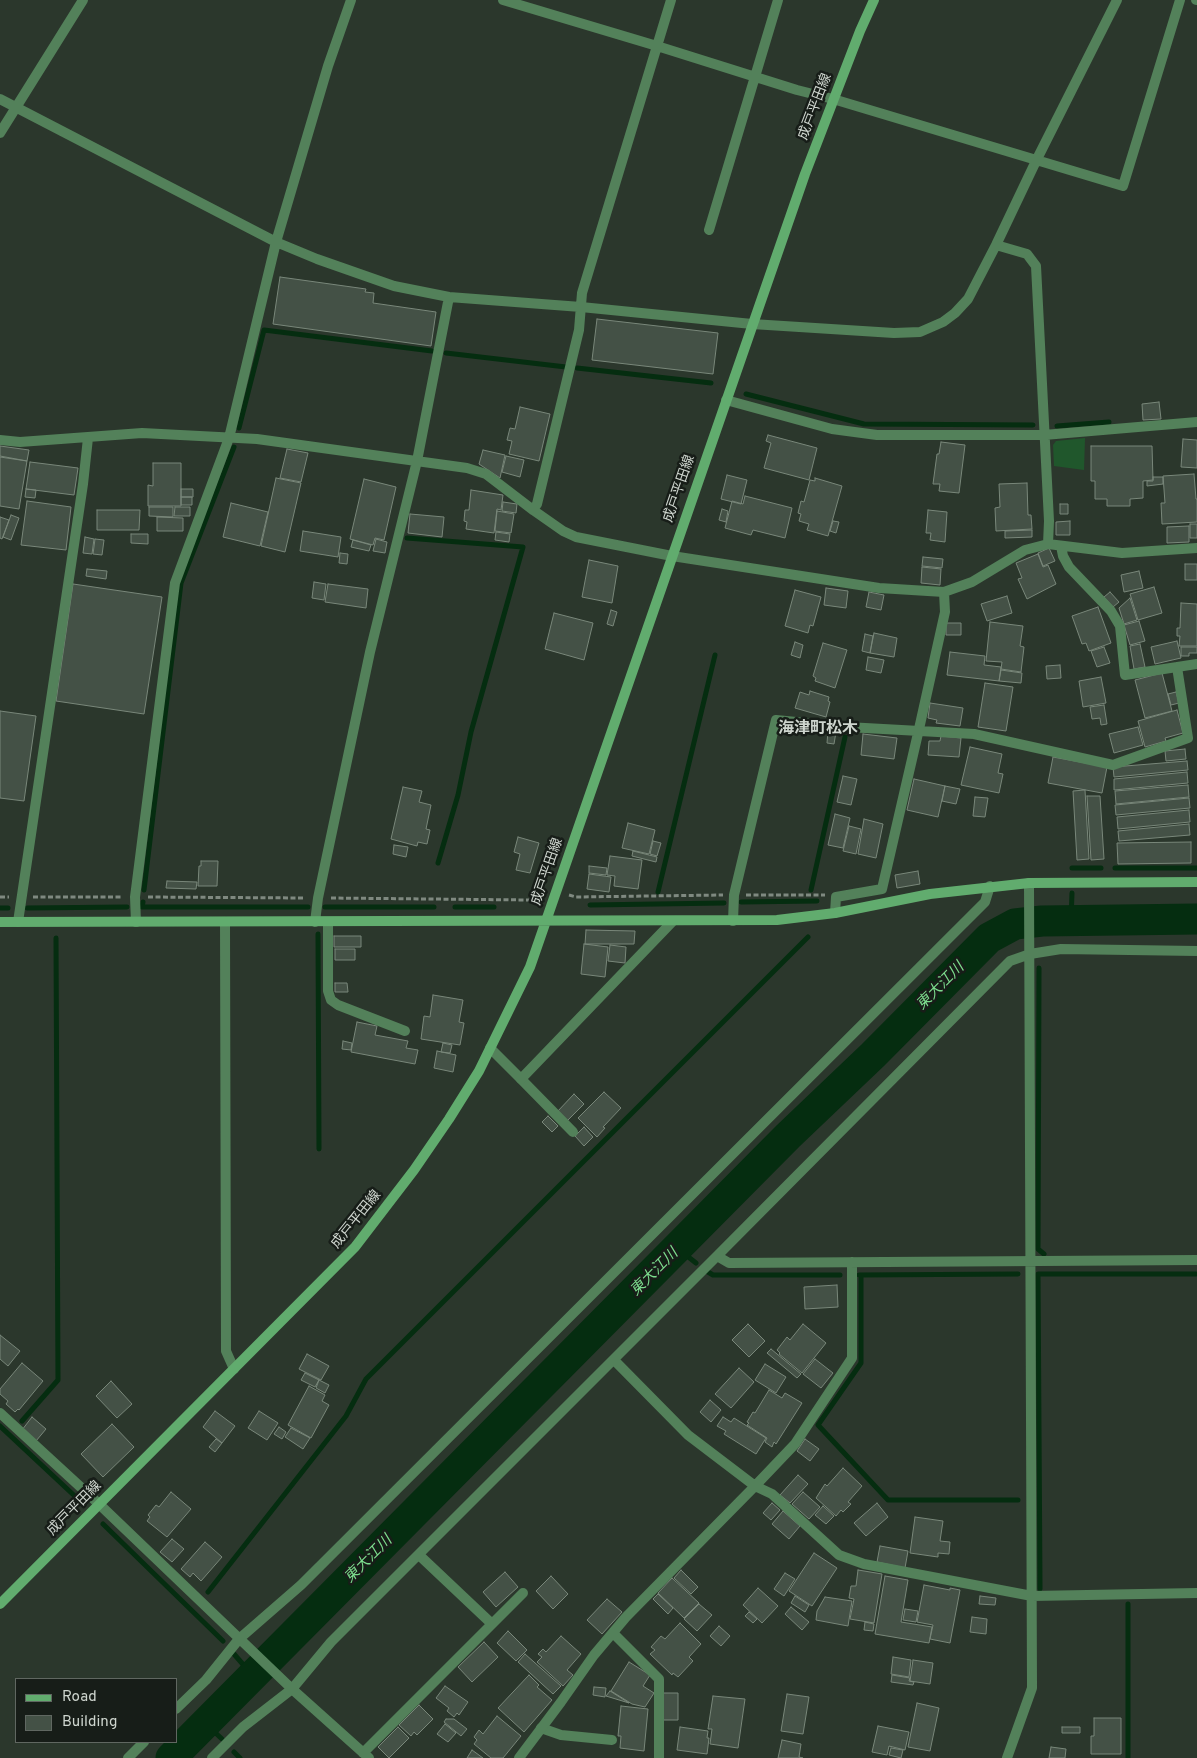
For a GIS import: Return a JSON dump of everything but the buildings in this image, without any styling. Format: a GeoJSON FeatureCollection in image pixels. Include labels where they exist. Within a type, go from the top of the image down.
{"type":"FeatureCollection","features":[{"type":"Feature","properties":{"kind":"main road","name":"成戸平田線"},"geometry":{"type":"LineString","coordinates":[[0,1604],[355,1247],[450,1119],[479,1071],[530,967],[752,324],[833,99],[874,0]]}},
{"type":"Feature","properties":{"kind":"main road"},"geometry":{"type":"LineString","coordinates":[[0,922],[777,920],[835,913],[930,894],[990,886],[1030,888],[1197,882]]}},
{"type":"Feature","properties":{"kind":"street"},"geometry":{"type":"LineString","coordinates":[[0,133],[82,0]]}},
{"type":"Feature","properties":{"kind":"street"},"geometry":{"type":"LineString","coordinates":[[136,922],[135,897],[175,583],[229,438],[276,242],[328,66],[351,0]]}},
{"type":"Feature","properties":{"kind":"street"},"geometry":{"type":"LineString","coordinates":[[503,0],[1123,186],[1180,0]]}},
{"type":"Feature","properties":{"kind":"street"},"geometry":{"type":"LineString","coordinates":[[533,510],[579,330],[582,293],[671,0]]}},
{"type":"Feature","properties":{"kind":"street"},"geometry":{"type":"LineString","coordinates":[[709,230],[778,0]]}},
{"type":"Feature","properties":{"kind":"street"},"geometry":{"type":"LineString","coordinates":[[0,99],[276,242],[317,259],[394,286],[449,297],[581,307],[752,324],[894,333],[920,332],[943,322],[955,313],[968,299],[1117,0]]}},
{"type":"Feature","properties":{"kind":"street"},"geometry":{"type":"LineString","coordinates":[[996,245],[1027,254],[1036,266],[1049,521],[1048,544]]}},
{"type":"Feature","properties":{"kind":"street"},"geometry":{"type":"LineString","coordinates":[[315,922],[318,898],[370,652],[417,461],[449,297]]}},
{"type":"Feature","properties":{"kind":"street"},"geometry":{"type":"LineString","coordinates":[[726,400],[832,429],[877,435],[1044,435],[1197,422]]}},
{"type":"Feature","properties":{"kind":"street"},"geometry":{"type":"LineString","coordinates":[[0,440],[20,442],[142,433],[257,439],[468,468],[486,474],[533,510],[563,531],[576,537],[672,556],[879,588],[944,592],[972,582],[1025,550],[1048,544],[1122,553],[1197,548]]}},
{"type":"Feature","properties":{"kind":"street"},"geometry":{"type":"LineString","coordinates":[[18,922],[83,484],[88,438]]}},
{"type":"Feature","properties":{"kind":"street"},"geometry":{"type":"LineString","coordinates":[[1061,546],[1063,556],[1069,567],[1111,611],[1120,626],[1125,675],[1197,664]]}},
{"type":"Feature","properties":{"kind":"street"},"geometry":{"type":"LineString","coordinates":[[835,913],[836,897],[882,889],[920,729],[944,612],[944,592]]}},
{"type":"Feature","properties":{"kind":"street"},"geometry":{"type":"LineString","coordinates":[[733,921],[734,895],[776,720],[974,734],[1113,765],[1188,738],[1177,667]]}},
{"type":"Feature","properties":{"kind":"street"},"geometry":{"type":"LineString","coordinates":[[178,1707],[206,1680],[239,1639],[300,1585],[985,902],[990,886]]}},
{"type":"Feature","properties":{"kind":"street"},"geometry":{"type":"LineString","coordinates":[[1007,1758],[1032,1688],[1030,888]]}},
{"type":"Feature","properties":{"kind":"street"},"geometry":{"type":"LineString","coordinates":[[521,1079],[673,921]]}},
{"type":"Feature","properties":{"kind":"street"},"geometry":{"type":"LineString","coordinates":[[225,922],[226,1351],[234,1369]]}},
{"type":"Feature","properties":{"kind":"street"},"geometry":{"type":"LineString","coordinates":[[328,922],[328,992],[331,1000],[338,1005],[405,1030]]}},
{"type":"Feature","properties":{"kind":"street"},"geometry":{"type":"LineString","coordinates":[[212,1758],[419,1555],[1010,961],[1030,950],[1197,951]]}},
{"type":"Feature","properties":{"kind":"street"},"geometry":{"type":"LineString","coordinates":[[490,1048],[573,1132]]}},
{"type":"Feature","properties":{"kind":"street"},"geometry":{"type":"LineString","coordinates":[[717,1256],[729,1263],[1197,1260]]}},
{"type":"Feature","properties":{"kind":"street"},"geometry":{"type":"LineString","coordinates":[[519,1758],[562,1702],[594,1655],[632,1610],[756,1486],[795,1444],[852,1358],[852,1262]]}},
{"type":"Feature","properties":{"kind":"street"},"geometry":{"type":"LineString","coordinates":[[614,1360],[688,1435],[756,1486],[772,1494],[839,1555],[864,1564],[1032,1596],[1197,1593]]}},
{"type":"Feature","properties":{"kind":"street"},"geometry":{"type":"LineString","coordinates":[[0,1413],[99,1504],[288,1685],[366,1755],[523,1593]]}},
{"type":"Feature","properties":{"kind":"street"},"geometry":{"type":"LineString","coordinates":[[419,1555],[492,1624]]}},
{"type":"Feature","properties":{"kind":"street"},"geometry":{"type":"LineString","coordinates":[[613,1633],[659,1679],[660,1758]]}},
{"type":"Feature","properties":{"kind":"street"},"geometry":{"type":"LineString","coordinates":[[541,1728],[561,1736],[612,1740]]}},
{"type":"Feature","properties":{"kind":"street"},"geometry":{"type":"LineString","coordinates":[[128,1758],[143,1743]]}},
{"type":"Feature","properties":{"kind":"path"},"geometry":{"type":"LineString","coordinates":[[0,897],[530,900],[537,883],[576,897],[820,894],[836,897]]}},
{"type":"Feature","properties":{"kind":"green space"},"geometry":{"type":"Polygon","coordinates":[[[1085,438],[1084,470],[1054,466],[1053,445],[1056,441],[1085,438]]]}},
{"type":"Feature","properties":{"kind":"waterway"},"geometry":{"type":"LineString","coordinates":[[239,428],[264,330],[432,351]]}},
{"type":"Feature","properties":{"kind":"waterway"},"geometry":{"type":"LineString","coordinates":[[446,353],[566,367]]}},
{"type":"Feature","properties":{"kind":"waterway"},"geometry":{"type":"LineString","coordinates":[[577,368],[711,383]]}},
{"type":"Feature","properties":{"kind":"waterway"},"geometry":{"type":"LineString","coordinates":[[746,394],[864,424],[1033,425]]}},
{"type":"Feature","properties":{"kind":"waterway"},"geometry":{"type":"LineString","coordinates":[[1057,426],[1109,422]]}},
{"type":"Feature","properties":{"kind":"waterway"},"geometry":{"type":"LineString","coordinates":[[144,890],[181,583],[234,447]]}},
{"type":"Feature","properties":{"kind":"waterway"},"geometry":{"type":"LineString","coordinates":[[407,538],[523,547],[471,732],[458,795],[438,863]]}},
{"type":"Feature","properties":{"kind":"waterway"},"geometry":{"type":"LineString","coordinates":[[658,892],[715,655]]}},
{"type":"Feature","properties":{"kind":"waterway"},"geometry":{"type":"LineString","coordinates":[[811,890],[845,737]]}},
{"type":"Feature","properties":{"kind":"waterway"},"geometry":{"type":"LineString","coordinates":[[1072,868],[1101,868]]}},
{"type":"Feature","properties":{"kind":"waterway"},"geometry":{"type":"LineString","coordinates":[[1115,868],[1197,868]]}},
{"type":"Feature","properties":{"kind":"waterway"},"geometry":{"type":"LineString","coordinates":[[1071,920],[1072,893]]}},
{"type":"Feature","properties":{"kind":"waterway"},"geometry":{"type":"LineString","coordinates":[[741,902],[817,901]]}},
{"type":"Feature","properties":{"kind":"waterway"},"geometry":{"type":"LineString","coordinates":[[143,902],[142,907],[308,907]]}},
{"type":"Feature","properties":{"kind":"waterway"},"geometry":{"type":"LineString","coordinates":[[590,905],[724,903]]}},
{"type":"Feature","properties":{"kind":"waterway"},"geometry":{"type":"LineString","coordinates":[[27,908],[127,907]]}},
{"type":"Feature","properties":{"kind":"waterway"},"geometry":{"type":"LineString","coordinates":[[325,907],[434,907]]}},
{"type":"Feature","properties":{"kind":"waterway"},"geometry":{"type":"LineString","coordinates":[[455,907],[494,907]]}},
{"type":"Feature","properties":{"kind":"waterway"},"geometry":{"type":"LineString","coordinates":[[0,908],[8,908]]}},
{"type":"Feature","properties":{"kind":"waterway","name":"東大江川"},"geometry":{"type":"LineString","coordinates":[[171,1758],[788,1136],[873,1055],[989,938],[1015,924],[1042,921],[1197,919]]}},
{"type":"Feature","properties":{"kind":"waterway"},"geometry":{"type":"LineString","coordinates":[[318,934],[319,1149]]}},
{"type":"Feature","properties":{"kind":"waterway"},"geometry":{"type":"LineString","coordinates":[[208,1592],[346,1416],[366,1379],[808,937]]}},
{"type":"Feature","properties":{"kind":"waterway"},"geometry":{"type":"LineString","coordinates":[[22,1421],[58,1380],[56,938]]}},
{"type":"Feature","properties":{"kind":"waterway"},"geometry":{"type":"LineString","coordinates":[[1039,968],[1038,1249],[1044,1254]]}},
{"type":"Feature","properties":{"kind":"waterway"},"geometry":{"type":"LineString","coordinates":[[677,1248],[696,1263]]}},
{"type":"Feature","properties":{"kind":"waterway"},"geometry":{"type":"LineString","coordinates":[[708,1272],[713,1275],[840,1275]]}},
{"type":"Feature","properties":{"kind":"waterway"},"geometry":{"type":"LineString","coordinates":[[859,1275],[1018,1274]]}},
{"type":"Feature","properties":{"kind":"waterway"},"geometry":{"type":"LineString","coordinates":[[1040,1589],[1038,1274],[1196,1274]]}},
{"type":"Feature","properties":{"kind":"waterway"},"geometry":{"type":"LineString","coordinates":[[861,1275],[861,1363],[818,1425],[888,1500],[1018,1500]]}},
{"type":"Feature","properties":{"kind":"waterway"},"geometry":{"type":"LineString","coordinates":[[0,1426],[79,1500]]}},
{"type":"Feature","properties":{"kind":"waterway"},"geometry":{"type":"LineString","coordinates":[[103,1524],[223,1641]]}},
{"type":"Feature","properties":{"kind":"waterway"},"geometry":{"type":"LineString","coordinates":[[1128,1604],[1128,1758]]}},
{"type":"Feature","properties":{"kind":"waterway"},"geometry":{"type":"LineString","coordinates":[[234,1654],[253,1676]]}},
{"type":"Feature","properties":{"kind":"waterway"},"geometry":{"type":"LineString","coordinates":[[206,1724],[222,1739]]}},
{"type":"Feature","properties":{"kind":"waterway"},"geometry":{"type":"LineString","coordinates":[[234,1752],[240,1758]]}},
{"type":"Feature","properties":{"kind":"district","name":"海津町松木"},"geometry":{"type":"Point","coordinates":[818,730]}}]}
